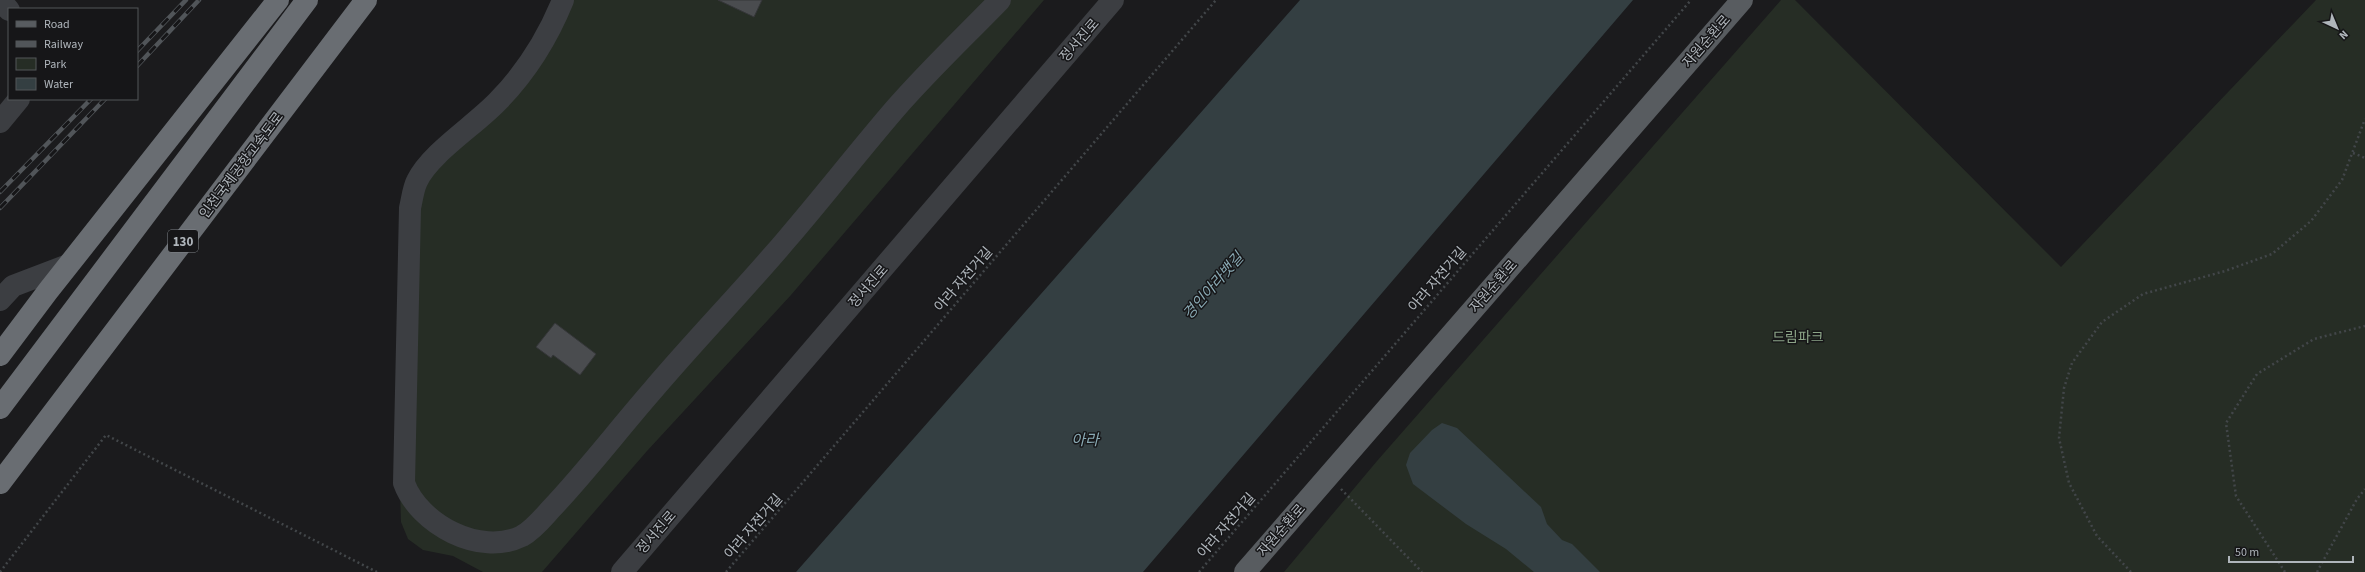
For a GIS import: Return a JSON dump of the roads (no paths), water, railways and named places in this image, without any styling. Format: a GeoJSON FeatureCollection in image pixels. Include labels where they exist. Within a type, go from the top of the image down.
{"type":"FeatureCollection","features":[{"type":"Feature","properties":{"kind":"highway"},"geometry":{"type":"LineString","coordinates":[[0,356],[68,265],[278,0]]}},
{"type":"Feature","properties":{"kind":"highway"},"geometry":{"type":"LineString","coordinates":[[0,408],[307,0]]}},
{"type":"Feature","properties":{"kind":"highway","name":"인천국제공항고속도로"},"geometry":{"type":"LineString","coordinates":[[0,483],[366,0]]}},
{"type":"Feature","properties":{"kind":"main road","name":"자원순환로"},"geometry":{"type":"LineString","coordinates":[[1245,572],[1742,0]]}},
{"type":"Feature","properties":{"kind":"street"},"geometry":{"type":"LineString","coordinates":[[0,0],[8,9]]}},
{"type":"Feature","properties":{"kind":"street"},"geometry":{"type":"LineString","coordinates":[[563,0],[548,32],[515,82],[480,119],[431,162],[417,181],[410,208],[404,483],[413,502],[422,512],[437,524],[453,533],[486,541],[503,541],[521,536],[532,529],[558,502],[689,347],[787,240],[895,108],[1000,0]]}},
{"type":"Feature","properties":{"kind":"street","name":"정서진로"},"geometry":{"type":"LineString","coordinates":[[622,572],[1113,0]]}},
{"type":"Feature","properties":{"kind":"street"},"geometry":{"type":"LineString","coordinates":[[0,122],[18,100]]}},
{"type":"Feature","properties":{"kind":"street"},"geometry":{"type":"LineString","coordinates":[[0,300],[13,286],[68,265]]}},
{"type":"Feature","properties":{"kind":"water","name":"아라"},"geometry":{"type":"Polygon","coordinates":[[[1300,0],[1633,0],[1143,572],[796,572],[1300,0]]]}},
{"type":"Feature","properties":{"kind":"water"},"geometry":{"type":"Polygon","coordinates":[[[1442,423],[1457,428],[1541,507],[1547,524],[1562,540],[1572,544],[1600,572],[1534,572],[1506,549],[1466,524],[1413,484],[1406,465],[1410,453],[1432,430],[1442,423]]]}},
{"type":"Feature","properties":{"kind":"railway"},"geometry":{"type":"LineString","coordinates":[[138,50],[186,0]]}},
{"type":"Feature","properties":{"kind":"railway"},"geometry":{"type":"LineString","coordinates":[[138,65],[199,0]]}},
{"type":"Feature","properties":{"kind":"railway"},"geometry":{"type":"LineString","coordinates":[[0,192],[90,100]]}},
{"type":"Feature","properties":{"kind":"railway"},"geometry":{"type":"LineString","coordinates":[[0,208],[104,100]]}},
{"type":"Feature","properties":{"kind":"water label","name":"경인아라뱃길"},"geometry":{"type":"Point","coordinates":[1213,286]}},
{"type":"Feature","properties":{"kind":"park label","name":"드림파크"},"geometry":{"type":"Point","coordinates":[1798,337]}}]}
